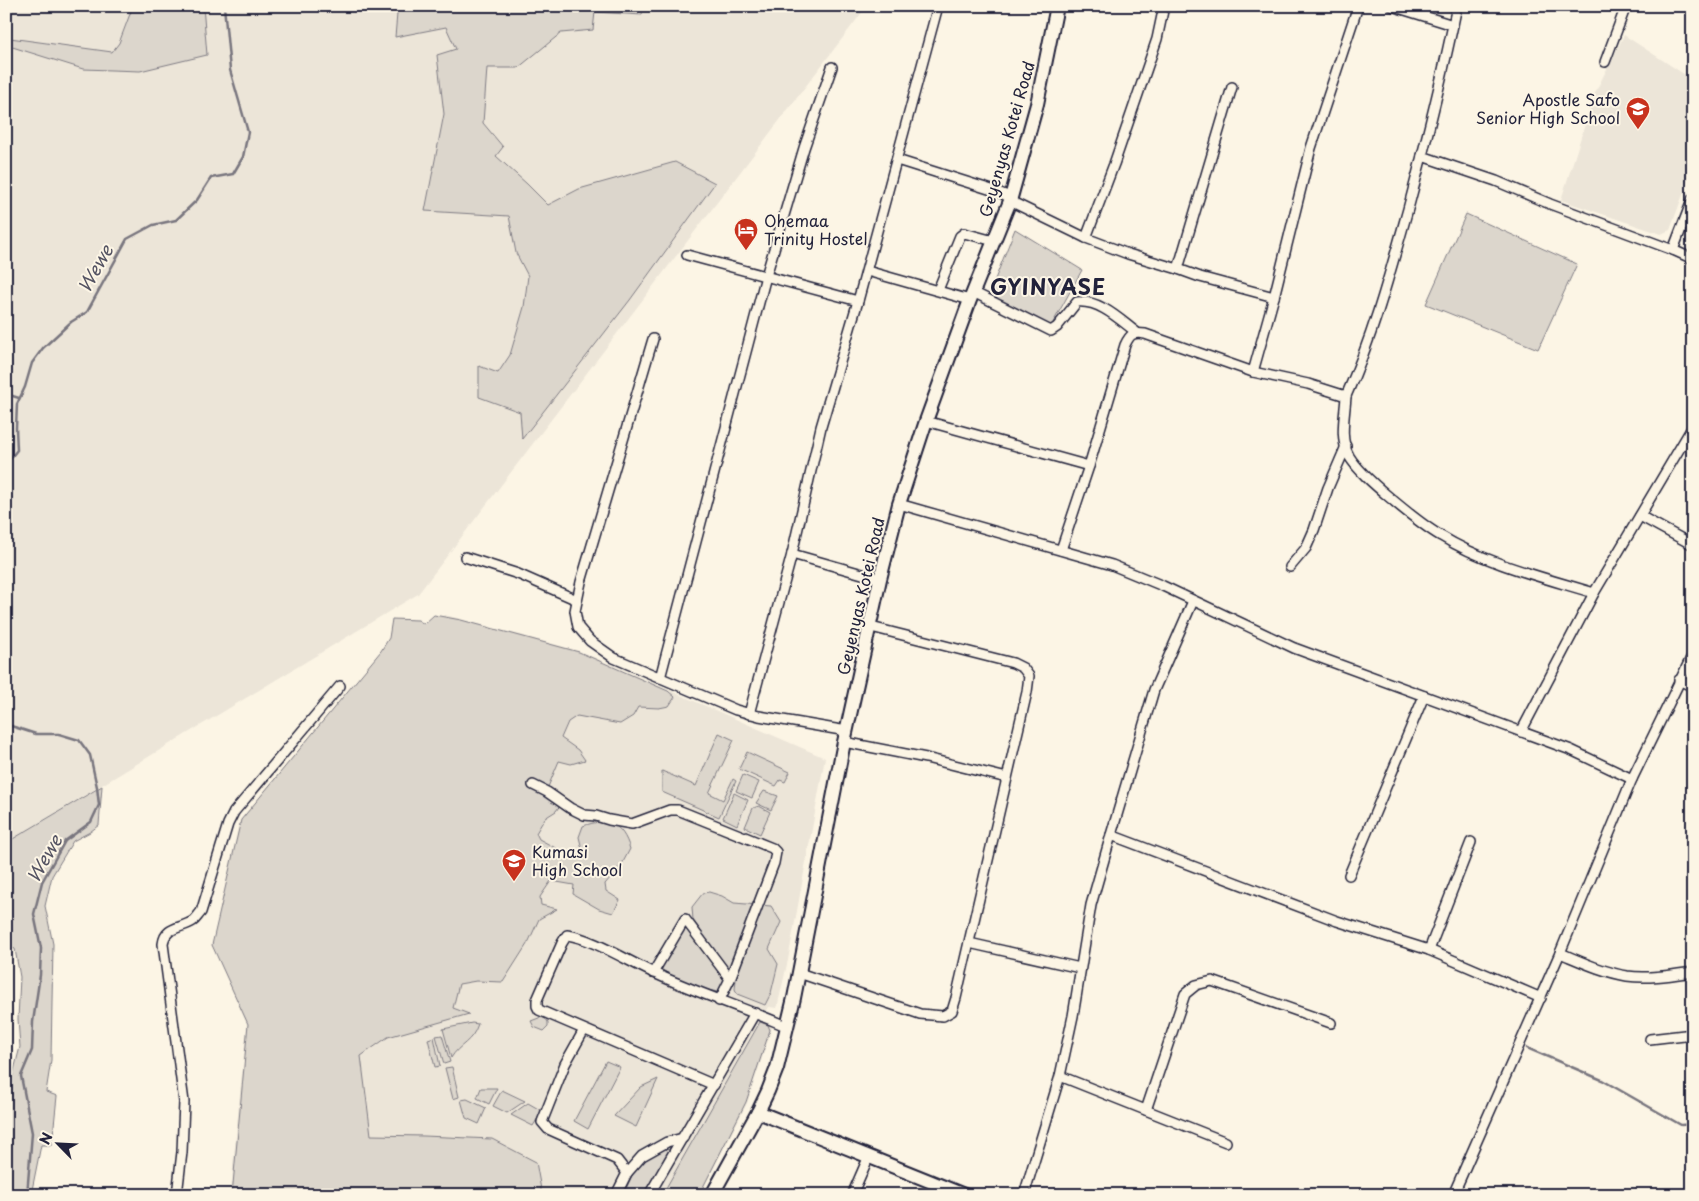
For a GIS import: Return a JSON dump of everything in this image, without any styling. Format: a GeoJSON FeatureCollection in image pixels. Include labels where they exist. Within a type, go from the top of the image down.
{"type":"FeatureCollection","features":[{"type":"Feature","properties":{"kind":"street"},"geometry":{"type":"LineString","coordinates":[[749,714],[792,554],[821,427],[867,270],[938,6]]}},
{"type":"Feature","properties":{"kind":"street","name":"Geyenyas Kotei Road"},"geometry":{"type":"LineString","coordinates":[[712,1195],[758,1112],[777,1068],[788,1027],[846,736],[880,579],[900,504],[926,421],[971,296],[1010,199],[1036,104],[1057,6]]}},
{"type":"Feature","properties":{"kind":"street"},"geometry":{"type":"LineString","coordinates":[[1086,238],[1114,164],[1156,39],[1164,6]]}},
{"type":"Feature","properties":{"kind":"street"},"geometry":{"type":"LineString","coordinates":[[1253,372],[1311,148],[1358,6]]}},
{"type":"Feature","properties":{"kind":"street"},"geometry":{"type":"LineString","coordinates":[[1392,6],[1453,25]]}},
{"type":"Feature","properties":{"kind":"street"},"geometry":{"type":"LineString","coordinates":[[1457,6],[1422,156],[1373,330],[1362,363],[1346,396],[1344,440],[1350,456],[1372,483],[1442,537],[1477,554],[1524,572],[1594,593]]}},
{"type":"Feature","properties":{"kind":"street"},"geometry":{"type":"LineString","coordinates":[[1605,62],[1626,6]]}},
{"type":"Feature","properties":{"kind":"street"},"geometry":{"type":"LineString","coordinates":[[660,678],[766,276],[804,148],[832,67]]}},
{"type":"Feature","properties":{"kind":"street"},"geometry":{"type":"LineString","coordinates":[[1178,269],[1232,87]]}},
{"type":"Feature","properties":{"kind":"street"},"geometry":{"type":"LineString","coordinates":[[1422,156],[1496,181],[1550,204],[1693,259]]}},
{"type":"Feature","properties":{"kind":"street"},"geometry":{"type":"LineString","coordinates":[[897,160],[995,191],[1086,238],[1128,254],[1200,277],[1274,296]]}},
{"type":"Feature","properties":{"kind":"street"},"geometry":{"type":"LineString","coordinates":[[1673,250],[1693,198]]}},
{"type":"Feature","properties":{"kind":"street"},"geometry":{"type":"LineString","coordinates":[[938,290],[960,236],[964,233],[994,241]]}},
{"type":"Feature","properties":{"kind":"street"},"geometry":{"type":"LineString","coordinates":[[687,255],[858,302]]}},
{"type":"Feature","properties":{"kind":"street"},"geometry":{"type":"LineString","coordinates":[[867,270],[938,290],[971,296],[1051,331],[1057,327],[1077,302],[1087,301],[1108,311],[1136,332],[1253,372],[1308,384],[1346,396]]}},
{"type":"Feature","properties":{"kind":"street"},"geometry":{"type":"LineString","coordinates":[[1061,550],[1089,466],[1125,345],[1130,335],[1136,332]]}},
{"type":"Feature","properties":{"kind":"street"},"geometry":{"type":"LineString","coordinates":[[653,339],[581,582],[575,611],[578,627],[590,641],[614,658],[736,710],[846,736],[1007,778]]}},
{"type":"Feature","properties":{"kind":"street"},"geometry":{"type":"LineString","coordinates":[[926,421],[1089,466]]}},
{"type":"Feature","properties":{"kind":"street"},"geometry":{"type":"LineString","coordinates":[[1521,732],[1594,593],[1693,426]]}},
{"type":"Feature","properties":{"kind":"street"},"geometry":{"type":"LineString","coordinates":[[1290,567],[1306,548],[1346,446]]}},
{"type":"Feature","properties":{"kind":"street"},"geometry":{"type":"LineString","coordinates":[[900,504],[1112,565],[1294,648],[1571,750],[1632,779]]}},
{"type":"Feature","properties":{"kind":"street"},"geometry":{"type":"LineString","coordinates":[[1640,516],[1693,545]]}},
{"type":"Feature","properties":{"kind":"street"},"geometry":{"type":"LineString","coordinates":[[792,554],[880,579]]}},
{"type":"Feature","properties":{"kind":"street"},"geometry":{"type":"LineString","coordinates":[[465,557],[518,574],[577,600]]}},
{"type":"Feature","properties":{"kind":"street"},"geometry":{"type":"LineString","coordinates":[[1024,1195],[1060,1076],[1073,1016],[1091,905],[1154,690],[1193,601]]}},
{"type":"Feature","properties":{"kind":"street"},"geometry":{"type":"LineString","coordinates":[[799,973],[920,1014],[943,1016],[952,1011],[1027,692],[1029,676],[1023,668],[1013,663],[871,626]]}},
{"type":"Feature","properties":{"kind":"street"},"geometry":{"type":"LineString","coordinates":[[1453,1195],[1541,998],[1632,779],[1693,654]]}},
{"type":"Feature","properties":{"kind":"street"},"geometry":{"type":"LineString","coordinates":[[1679,680],[1693,687]]}},
{"type":"Feature","properties":{"kind":"street"},"geometry":{"type":"LineString","coordinates":[[178,1195],[184,1102],[163,938],[168,931],[193,921],[200,912],[228,824],[234,812],[340,686]]}},
{"type":"Feature","properties":{"kind":"street"},"geometry":{"type":"LineString","coordinates":[[1349,875],[1424,696]]}},
{"type":"Feature","properties":{"kind":"street"},"geometry":{"type":"LineString","coordinates":[[534,785],[584,815],[632,824],[670,810],[678,810],[772,848],[776,852],[774,862],[730,979],[719,1001]]}},
{"type":"Feature","properties":{"kind":"street"},"geometry":{"type":"LineString","coordinates":[[1111,835],[1337,921],[1429,950],[1541,998]]}},
{"type":"Feature","properties":{"kind":"street"},"geometry":{"type":"LineString","coordinates":[[1429,950],[1471,842]]}},
{"type":"Feature","properties":{"kind":"street"},"geometry":{"type":"LineString","coordinates":[[653,973],[685,919],[730,979]]}},
{"type":"Feature","properties":{"kind":"street"},"geometry":{"type":"LineString","coordinates":[[714,1085],[539,1010],[537,1000],[564,938],[567,935],[573,935],[653,973],[788,1027]]}},
{"type":"Feature","properties":{"kind":"street"},"geometry":{"type":"LineString","coordinates":[[969,943],[1080,968]]}},
{"type":"Feature","properties":{"kind":"street"},"geometry":{"type":"LineString","coordinates":[[1560,953],[1590,966],[1628,976],[1665,976],[1693,972]]}},
{"type":"Feature","properties":{"kind":"street"},"geometry":{"type":"LineString","coordinates":[[1146,1110],[1185,994],[1196,985],[1212,981],[1331,1023]]}},
{"type":"Feature","properties":{"kind":"street"},"geometry":{"type":"LineString","coordinates":[[648,1195],[755,1013]]}},
{"type":"Feature","properties":{"kind":"street"},"geometry":{"type":"LineString","coordinates":[[584,1030],[565,1064],[542,1122],[548,1129],[616,1160],[627,1173]]}},
{"type":"Feature","properties":{"kind":"street"},"geometry":{"type":"LineString","coordinates":[[1650,1039],[1693,1034]]}},
{"type":"Feature","properties":{"kind":"street"},"geometry":{"type":"LineString","coordinates":[[1060,1076],[1226,1142]]}},
{"type":"Feature","properties":{"kind":"street"},"geometry":{"type":"LineString","coordinates":[[758,1112],[964,1195]]}},
{"type":"Feature","properties":{"kind":"street"},"geometry":{"type":"LineString","coordinates":[[618,1194],[627,1173],[642,1156],[667,1142],[683,1138]]}},
{"type":"Feature","properties":{"kind":"street"},"geometry":{"type":"LineString","coordinates":[[852,1195],[869,1156]]}},
{"type":"Feature","properties":{"kind":"shaded area"},"geometry":{"type":"Polygon","coordinates":[[[6,6],[867,6],[418,594],[6,843],[6,6]]]}},
{"type":"Feature","properties":{"kind":"shaded area"},"geometry":{"type":"Polygon","coordinates":[[[6,6],[13,6],[10,38],[112,52],[119,43],[133,6],[203,6],[207,55],[140,71],[83,69],[6,45],[6,6]]]}},
{"type":"Feature","properties":{"kind":"shaded area"},"geometry":{"type":"Polygon","coordinates":[[[400,6],[643,6],[642,15],[595,12],[593,30],[561,33],[518,68],[487,68],[483,123],[503,147],[496,156],[548,205],[579,189],[675,162],[715,183],[630,300],[522,439],[520,412],[479,397],[479,366],[498,373],[510,355],[524,307],[528,276],[516,253],[509,216],[425,211],[444,114],[437,55],[456,49],[446,27],[395,37],[397,14],[400,6]]]}},
{"type":"Feature","properties":{"kind":"shaded area","name":"Apostle Safo Senior High School"},"geometry":{"type":"Polygon","coordinates":[[[1624,35],[1693,80],[1693,167],[1670,230],[1661,234],[1561,200],[1595,93],[1624,35]]]}},
{"type":"Feature","properties":{"kind":"shaded area"},"geometry":{"type":"Polygon","coordinates":[[[1466,214],[1577,264],[1538,349],[1426,304],[1466,214]]]}},
{"type":"Feature","properties":{"kind":"shaded area"},"geometry":{"type":"Polygon","coordinates":[[[1015,229],[1082,270],[1050,328],[988,297],[1015,229]]]}},
{"type":"Feature","properties":{"kind":"shaded area"},"geometry":{"type":"Polygon","coordinates":[[[434,615],[461,620],[579,652],[668,691],[675,697],[669,706],[659,708],[638,707],[633,716],[620,724],[577,716],[568,722],[561,738],[578,750],[585,760],[571,764],[559,761],[548,787],[561,804],[556,811],[545,818],[536,833],[539,839],[574,858],[582,849],[579,837],[583,826],[607,822],[613,824],[623,833],[630,849],[622,864],[605,884],[606,891],[620,900],[613,913],[599,909],[573,894],[574,885],[551,881],[540,897],[541,905],[557,909],[539,919],[529,941],[503,982],[476,981],[459,984],[453,1008],[469,1014],[388,1037],[361,1056],[371,1135],[492,1139],[536,1162],[542,1195],[232,1195],[248,1024],[212,945],[241,820],[381,651],[389,638],[392,619],[418,620],[424,624],[434,615]]]}},
{"type":"Feature","properties":{"kind":"shaded area","name":"Kumasi High School"},"geometry":{"type":"Polygon","coordinates":[[[445,615],[579,651],[825,758],[788,960],[777,1008],[769,1007],[761,1021],[770,1024],[772,1028],[747,1103],[700,1195],[232,1195],[233,1165],[247,1024],[212,944],[240,820],[386,645],[409,660],[445,615]]]}},
{"type":"Feature","properties":{"kind":"shaded area"},"geometry":{"type":"Polygon","coordinates":[[[719,733],[734,740],[709,793],[723,800],[733,779],[736,781],[719,817],[662,792],[662,771],[696,786],[719,733]]]}},
{"type":"Feature","properties":{"kind":"shaded area"},"geometry":{"type":"Polygon","coordinates":[[[747,752],[790,772],[785,782],[780,780],[776,786],[739,769],[747,752]]]}},
{"type":"Feature","properties":{"kind":"shaded area"},"geometry":{"type":"Polygon","coordinates":[[[743,775],[759,782],[752,798],[736,791],[743,775]]]}},
{"type":"Feature","properties":{"kind":"shaded area"},"geometry":{"type":"Polygon","coordinates":[[[102,786],[99,825],[73,841],[52,876],[45,906],[53,944],[51,1060],[46,1092],[57,1096],[52,1145],[41,1145],[31,1195],[6,1195],[6,1099],[11,1097],[12,1078],[20,1047],[18,1019],[20,977],[15,949],[6,944],[6,843],[102,786]]]}},
{"type":"Feature","properties":{"kind":"shaded area"},"geometry":{"type":"Polygon","coordinates":[[[764,791],[778,796],[771,810],[756,803],[764,791]]]}},
{"type":"Feature","properties":{"kind":"shaded area"},"geometry":{"type":"Polygon","coordinates":[[[734,793],[748,800],[737,825],[723,818],[734,793]]]}},
{"type":"Feature","properties":{"kind":"shaded area"},"geometry":{"type":"Polygon","coordinates":[[[759,806],[770,812],[760,834],[745,827],[753,808],[759,806]]]}},
{"type":"Feature","properties":{"kind":"shaded area"},"geometry":{"type":"Polygon","coordinates":[[[709,892],[722,896],[734,903],[771,906],[781,922],[769,949],[778,964],[771,993],[765,1005],[737,994],[735,989],[736,980],[693,920],[692,907],[703,893],[709,892]]]}},
{"type":"Feature","properties":{"kind":"shaded area"},"geometry":{"type":"Polygon","coordinates":[[[688,929],[725,980],[718,992],[688,986],[661,969],[683,931],[688,929]]]}},
{"type":"Feature","properties":{"kind":"shaded area"},"geometry":{"type":"Polygon","coordinates":[[[544,1016],[548,1022],[548,1027],[544,1031],[534,1027],[531,1021],[544,1016]]]}},
{"type":"Feature","properties":{"kind":"shaded area"},"geometry":{"type":"Polygon","coordinates":[[[760,1022],[768,1025],[770,1030],[746,1102],[699,1195],[662,1195],[760,1022]]]}},
{"type":"Feature","properties":{"kind":"shaded area"},"geometry":{"type":"Polygon","coordinates":[[[472,1023],[478,1024],[472,1035],[451,1058],[443,1029],[472,1023]]]}},
{"type":"Feature","properties":{"kind":"shaded area"},"geometry":{"type":"Polygon","coordinates":[[[442,1035],[450,1062],[444,1064],[436,1036],[442,1035]]]}},
{"type":"Feature","properties":{"kind":"shaded area"},"geometry":{"type":"Polygon","coordinates":[[[434,1037],[440,1066],[435,1067],[428,1039],[434,1037]]]}},
{"type":"Feature","properties":{"kind":"shaded area"},"geometry":{"type":"Polygon","coordinates":[[[606,1061],[620,1067],[588,1129],[574,1121],[606,1061]]]}},
{"type":"Feature","properties":{"kind":"shaded area"},"geometry":{"type":"Polygon","coordinates":[[[452,1067],[459,1097],[453,1099],[445,1068],[452,1067]]]}},
{"type":"Feature","properties":{"kind":"shaded area"},"geometry":{"type":"Polygon","coordinates":[[[658,1079],[636,1127],[614,1116],[641,1087],[658,1079]]]}},
{"type":"Feature","properties":{"kind":"shaded area"},"geometry":{"type":"Polygon","coordinates":[[[481,1088],[497,1088],[489,1104],[477,1098],[481,1088]]]}},
{"type":"Feature","properties":{"kind":"shaded area"},"geometry":{"type":"Polygon","coordinates":[[[502,1090],[525,1101],[507,1113],[493,1106],[502,1090]]]}},
{"type":"Feature","properties":{"kind":"shaded area"},"geometry":{"type":"Polygon","coordinates":[[[467,1099],[486,1108],[479,1124],[466,1118],[461,1100],[467,1099]]]}},
{"type":"Feature","properties":{"kind":"shaded area"},"geometry":{"type":"Polygon","coordinates":[[[528,1103],[542,1111],[533,1126],[511,1115],[528,1103]]]}},
{"type":"Feature","properties":{"kind":"shaded area"},"geometry":{"type":"Polygon","coordinates":[[[673,1142],[648,1189],[631,1192],[626,1189],[637,1164],[673,1142]]]}},
{"type":"Feature","properties":{"kind":"waterway","name":"Wewe"},"geometry":{"type":"LineString","coordinates":[[6,464],[17,450],[17,404],[25,387],[32,363],[43,348],[71,322],[87,312],[127,239],[153,225],[176,220],[197,200],[211,178],[233,174],[243,157],[248,132],[230,70],[224,6]]}},
{"type":"Feature","properties":{"kind":"waterway"},"geometry":{"type":"LineString","coordinates":[[6,394],[19,398]]}},
{"type":"Feature","properties":{"kind":"waterway","name":"Wewe"},"geometry":{"type":"LineString","coordinates":[[6,728],[11,726],[36,734],[59,734],[79,740],[90,755],[99,805],[91,822],[65,841],[42,882],[34,914],[41,948],[40,975],[33,1022],[32,1050],[21,1076],[32,1133],[27,1195]]}},
{"type":"Feature","properties":{"kind":"waterway"},"geometry":{"type":"LineString","coordinates":[[1527,1048],[1602,1080],[1681,1125],[1693,1124]]}},
{"type":"Feature","properties":{"kind":"place","name":"Apostle Safo Senior High School"},"geometry":{"type":"Point","coordinates":[1638,130]}},
{"type":"Feature","properties":{"kind":"place","name":"Ohemaa Trinity Hostel"},"geometry":{"type":"Point","coordinates":[746,251]}},
{"type":"Feature","properties":{"kind":"place","name":"Kumasi High School"},"geometry":{"type":"Point","coordinates":[514,882]}},
{"type":"Feature","properties":{"kind":"district","name":"GYINYASE"},"geometry":{"type":"Point","coordinates":[1048,288]}}]}
